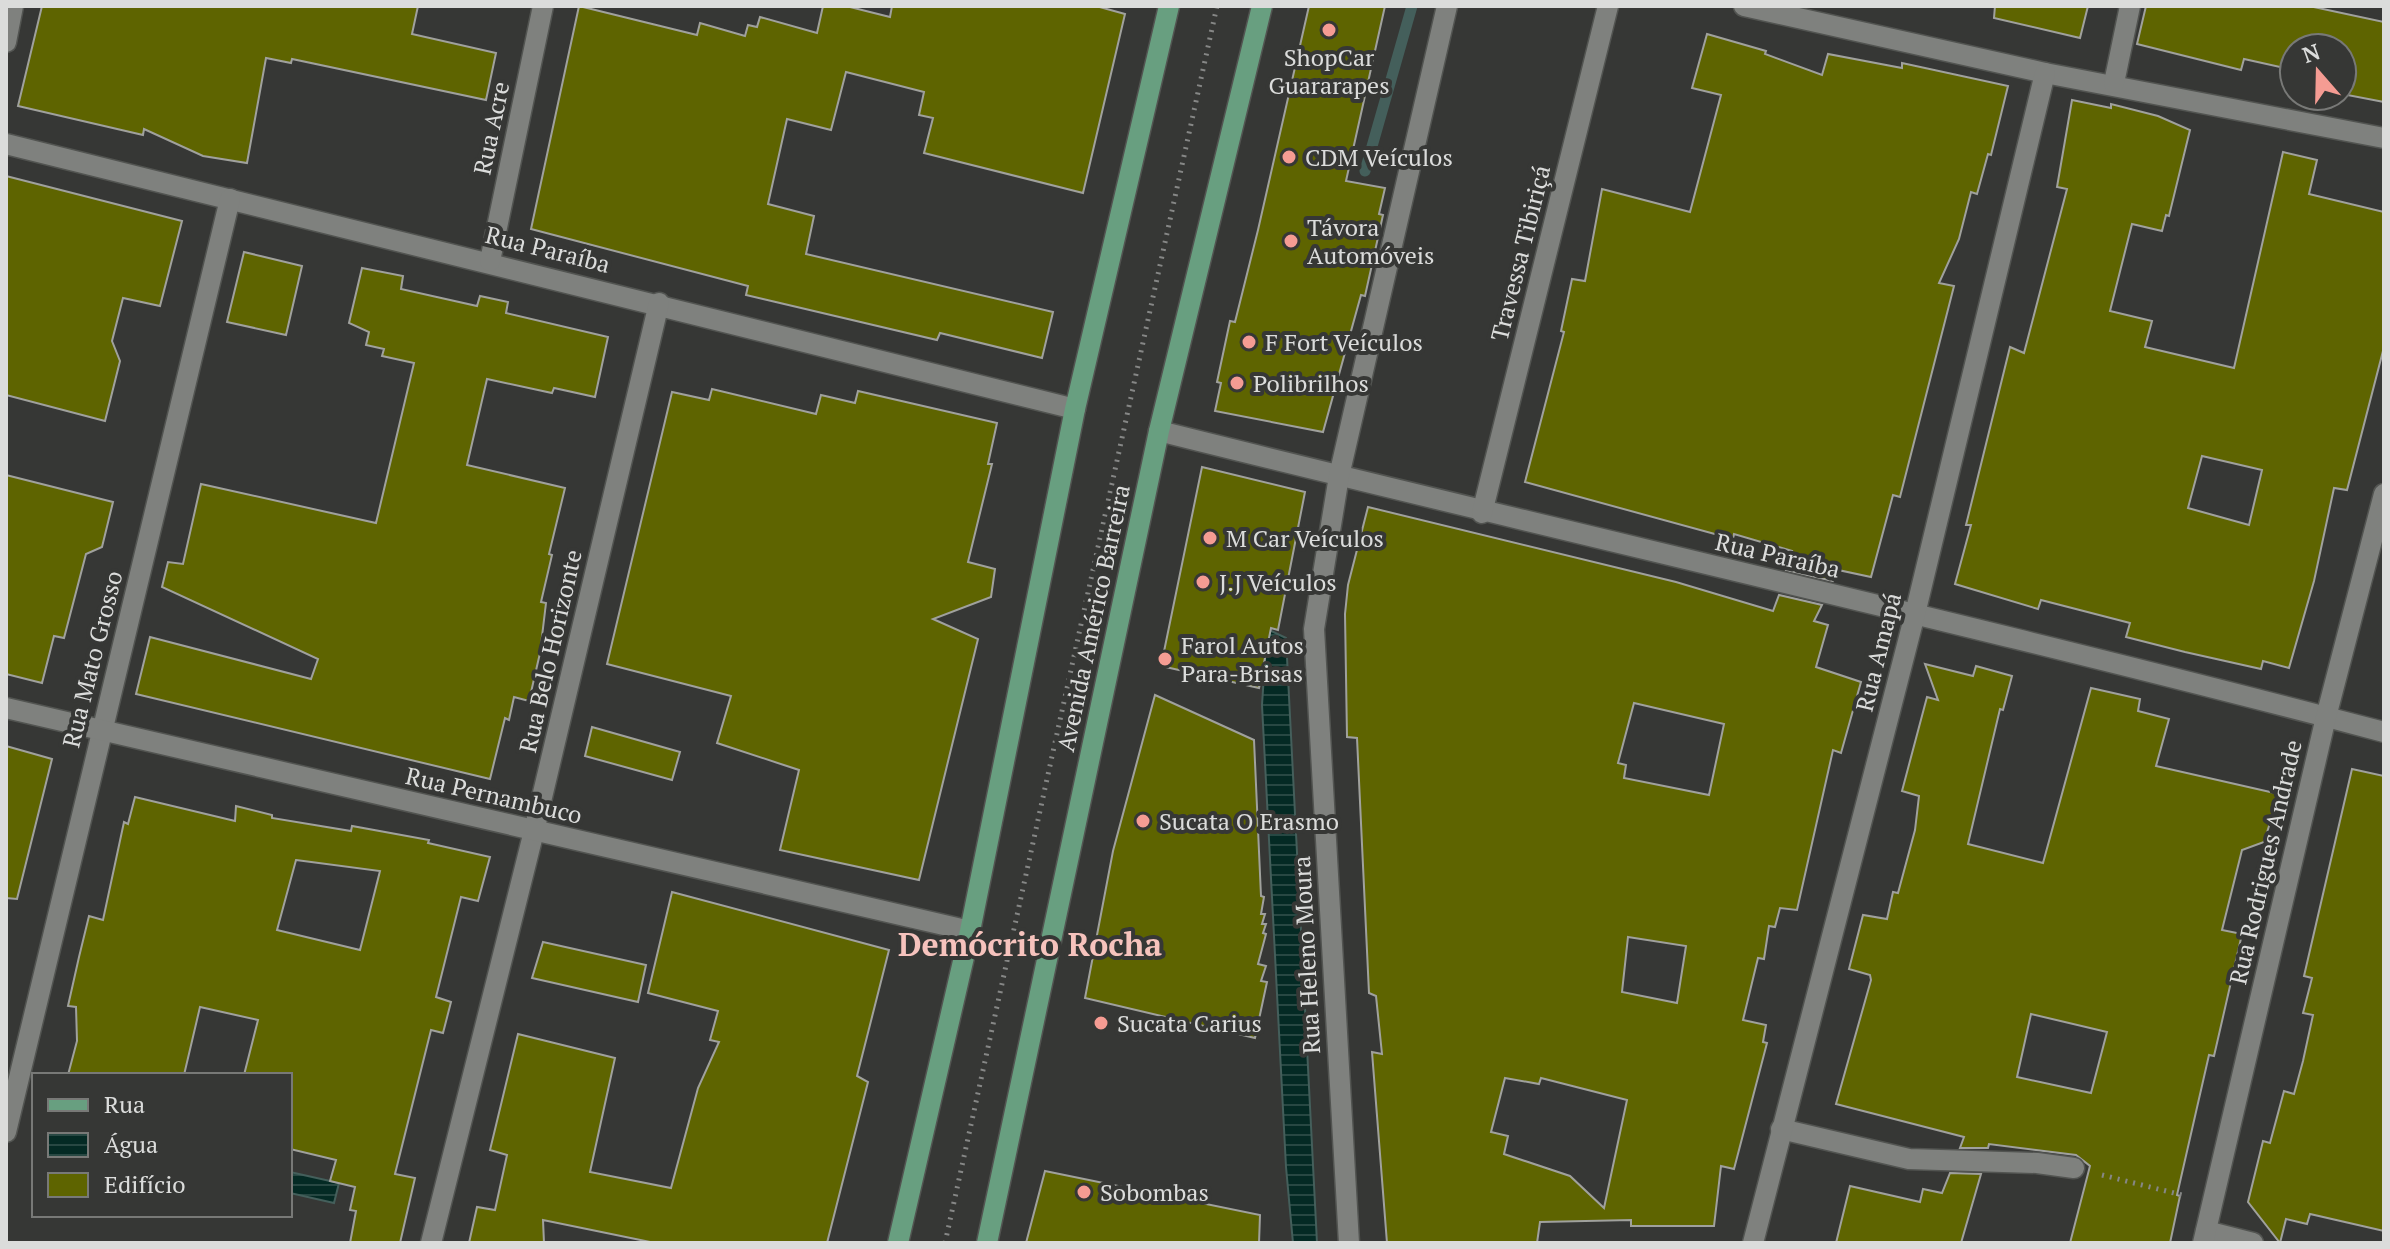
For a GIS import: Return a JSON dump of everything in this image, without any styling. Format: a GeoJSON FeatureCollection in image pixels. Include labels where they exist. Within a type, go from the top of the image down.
{"type":"FeatureCollection","features":[{"type":"Feature","properties":{"kind":"main road"},"geometry":{"type":"LineString","coordinates":[[898,1243],[970,931],[1075,409],[1169,6]]}},
{"type":"Feature","properties":{"kind":"main road","name":"Avenida Américo Barreira"},"geometry":{"type":"LineString","coordinates":[[987,1243],[1159,431],[1262,6]]}},
{"type":"Feature","properties":{"kind":"street"},"geometry":{"type":"LineString","coordinates":[[6,42],[13,6]]}},
{"type":"Feature","properties":{"kind":"street","name":"Rua Acre"},"geometry":{"type":"LineString","coordinates":[[490,261],[543,6]]}},
{"type":"Feature","properties":{"kind":"street","name":"Rua Heleno Moura"},"geometry":{"type":"LineString","coordinates":[[1349,1243],[1313,663],[1314,629],[1339,476],[1447,6]]}},
{"type":"Feature","properties":{"kind":"street","name":"Travessa Tibiriçá"},"geometry":{"type":"LineString","coordinates":[[1482,513],[1608,6]]}},
{"type":"Feature","properties":{"kind":"street"},"geometry":{"type":"LineString","coordinates":[[1744,6],[2045,73],[2114,83],[2384,138]]}},
{"type":"Feature","properties":{"kind":"street"},"geometry":{"type":"LineString","coordinates":[[2114,83],[2130,6]]}},
{"type":"Feature","properties":{"kind":"street","name":"Rua Amapá"},"geometry":{"type":"LineString","coordinates":[[1753,1243],[1915,614],[2045,73]]}},
{"type":"Feature","properties":{"kind":"street","name":"Rua Paraíba"},"geometry":{"type":"LineString","coordinates":[[6,144],[490,261],[1075,409]]}},
{"type":"Feature","properties":{"kind":"street","name":"Rua Mato Grosso"},"geometry":{"type":"LineString","coordinates":[[6,1132],[230,199]]}},
{"type":"Feature","properties":{"kind":"street","name":"Rua Belo Horizonte"},"geometry":{"type":"LineString","coordinates":[[431,1243],[534,831],[659,303]]}},
{"type":"Feature","properties":{"kind":"street","name":"Rua Paraíba"},"geometry":{"type":"LineString","coordinates":[[1159,431],[1482,513],[1915,614],[2384,732]]}},
{"type":"Feature","properties":{"kind":"street","name":"Rua Rodrigues Andrade"},"geometry":{"type":"LineString","coordinates":[[2205,1237],[2326,717],[2384,494]]}},
{"type":"Feature","properties":{"kind":"street","name":"Rua Pernambuco"},"geometry":{"type":"LineString","coordinates":[[6,708],[970,931]]}},
{"type":"Feature","properties":{"kind":"street"},"geometry":{"type":"LineString","coordinates":[[1781,1129],[1909,1159],[2037,1163],[2074,1168]]}},
{"type":"Feature","properties":{"kind":"street"},"geometry":{"type":"LineString","coordinates":[[2205,1237],[2253,1243]]}},
{"type":"Feature","properties":{"kind":"path","name":"Avenida Américo Barreira"},"geometry":{"type":"LineString","coordinates":[[945,1243],[1217,6]]}},
{"type":"Feature","properties":{"kind":"path"},"geometry":{"type":"LineString","coordinates":[[2074,1168],[2213,1202]]}},
{"type":"Feature","properties":{"kind":"water"},"geometry":{"type":"Polygon","coordinates":[[[1267,629],[1286,638],[1317,1243],[1293,1243],[1286,1167],[1262,705],[1267,629]]]}},
{"type":"Feature","properties":{"kind":"water"},"geometry":{"type":"Polygon","coordinates":[[[292,1172],[339,1183],[334,1203],[292,1193],[292,1172]]]}},
{"type":"Feature","properties":{"kind":"building"},"geometry":{"type":"Polygon","coordinates":[[[42,6],[418,6],[412,34],[496,53],[486,100],[292,59],[291,63],[266,58],[247,163],[203,156],[144,129],[143,135],[18,106],[42,6]]]}},
{"type":"Feature","properties":{"kind":"building"},"geometry":{"type":"Polygon","coordinates":[[[579,6],[697,35],[700,23],[745,36],[748,25],[757,27],[760,17],[817,33],[823,6],[846,6],[890,17],[892,6],[1096,6],[1125,14],[1083,193],[924,153],[933,118],[919,115],[924,92],[846,72],[831,130],[787,119],[768,204],[814,216],[806,254],[1053,312],[1042,358],[940,333],[937,340],[746,295],[748,286],[531,229],[579,6]]]}},
{"type":"Feature","properties":{"kind":"building"},"geometry":{"type":"Polygon","coordinates":[[[1309,6],[1385,6],[1346,181],[1385,188],[1379,214],[1383,215],[1365,296],[1361,295],[1323,432],[1215,411],[1221,383],[1217,382],[1230,321],[1235,322],[1309,6]]]}},
{"type":"Feature","properties":{"kind":"building"},"geometry":{"type":"Polygon","coordinates":[[[1995,6],[2088,6],[2080,38],[1994,18],[1995,6]]]}},
{"type":"Feature","properties":{"kind":"building"},"geometry":{"type":"Polygon","coordinates":[[[2146,6],[2309,6],[2384,22],[2384,102],[2358,97],[2358,32],[2278,32],[2278,66],[2244,59],[2241,70],[2137,44],[2146,6]]]}},
{"type":"Feature","properties":{"kind":"building"},"geometry":{"type":"Polygon","coordinates":[[[1707,34],[1766,51],[1765,54],[1822,75],[1828,54],[1902,68],[1902,63],[2008,86],[1991,155],[1988,154],[1977,194],[1971,192],[1959,239],[1939,283],[1954,286],[1900,497],[1893,495],[1871,577],[1838,570],[1833,581],[1786,570],[1792,551],[1734,534],[1733,539],[1525,482],[1564,332],[1561,331],[1572,279],[1585,281],[1602,189],[1690,212],[1721,95],[1692,88],[1707,34]]]}},
{"type":"Feature","properties":{"kind":"building"},"geometry":{"type":"Polygon","coordinates":[[[2072,100],[2111,108],[2111,104],[2158,116],[2190,130],[2169,216],[2166,215],[2162,231],[2132,224],[2110,311],[2152,321],[2145,347],[2234,368],[2283,152],[2317,160],[2309,194],[2384,212],[2384,347],[2347,490],[2334,488],[2314,581],[2289,668],[2263,661],[2261,669],[2185,652],[2126,637],[2130,623],[2041,600],[2038,609],[1955,584],[1971,525],[1966,525],[2010,347],[2024,353],[2067,189],[2057,187],[2072,100]],[[2202,456],[2188,508],[2249,525],[2262,470],[2202,456]]]}},
{"type":"Feature","properties":{"kind":"building"},"geometry":{"type":"Polygon","coordinates":[[[6,176],[182,221],[160,306],[123,298],[112,341],[120,361],[105,421],[6,395],[6,176]]]}},
{"type":"Feature","properties":{"kind":"building"},"geometry":{"type":"Polygon","coordinates":[[[244,252],[302,266],[286,335],[227,322],[244,252]]]}},
{"type":"Feature","properties":{"kind":"building"},"geometry":{"type":"Polygon","coordinates":[[[362,268],[403,276],[401,289],[477,306],[480,296],[508,302],[506,313],[608,337],[595,397],[554,388],[552,393],[487,379],[467,465],[565,488],[549,554],[552,555],[541,602],[546,603],[540,653],[529,701],[514,697],[509,720],[505,718],[490,779],[136,694],[150,637],[311,679],[318,659],[162,587],[168,562],[183,564],[201,484],[376,523],[414,363],[382,356],[384,349],[366,345],[369,332],[349,323],[362,268]]]}},
{"type":"Feature","properties":{"kind":"building"},"geometry":{"type":"Polygon","coordinates":[[[712,389],[816,414],[821,395],[855,403],[858,391],[997,423],[988,464],[992,464],[968,562],[995,569],[991,597],[933,619],[978,639],[919,880],[780,850],[799,770],[717,743],[731,696],[607,664],[672,392],[709,400],[712,389]]]}},
{"type":"Feature","properties":{"kind":"building"},"geometry":{"type":"Polygon","coordinates":[[[1202,467],[1305,492],[1278,630],[1271,628],[1259,688],[1161,666],[1202,467]]]}},
{"type":"Feature","properties":{"kind":"building"},"geometry":{"type":"Polygon","coordinates":[[[6,475],[113,502],[102,547],[86,554],[64,638],[54,636],[42,683],[6,674],[6,475]]]}},
{"type":"Feature","properties":{"kind":"building"},"geometry":{"type":"Polygon","coordinates":[[[1368,507],[1676,582],[1773,611],[1779,595],[1822,605],[1814,621],[1828,625],[1816,667],[1861,682],[1841,753],[1833,750],[1797,910],[1780,908],[1775,927],[1769,926],[1764,959],[1758,958],[1743,1020],[1766,1025],[1763,1042],[1767,1043],[1734,1169],[1721,1166],[1714,1226],[1631,1226],[1631,1220],[1540,1222],[1537,1243],[1387,1243],[1372,1052],[1382,1054],[1376,996],[1369,993],[1357,738],[1347,737],[1345,614],[1348,585],[1368,507]],[[1634,703],[1618,763],[1626,765],[1624,778],[1709,795],[1724,724],[1634,703]],[[1628,937],[1622,992],[1677,1003],[1686,946],[1628,937]],[[1505,1078],[1491,1132],[1508,1136],[1504,1154],[1570,1176],[1604,1208],[1627,1100],[1541,1078],[1539,1084],[1505,1078]]]}},
{"type":"Feature","properties":{"kind":"building"},"geometry":{"type":"Polygon","coordinates":[[[1925,664],[1973,676],[1976,666],[2012,676],[2003,710],[2000,709],[1968,844],[2043,863],[2091,688],[2140,699],[2138,711],[2169,719],[2156,766],[2279,794],[2264,842],[2242,850],[2222,930],[2242,934],[2214,1056],[2209,1055],[2177,1195],[2180,1196],[2170,1243],[2070,1243],[2090,1166],[2076,1155],[1989,1144],[1988,1148],[1960,1148],[1964,1137],[1836,1104],[1871,980],[1870,975],[1849,969],[1863,915],[1887,919],[1893,892],[1898,893],[1915,830],[1919,796],[1902,791],[1927,697],[1938,700],[1925,664]],[[2031,1014],[2017,1077],[2091,1093],[2107,1032],[2031,1014]]]}},
{"type":"Feature","properties":{"kind":"building"},"geometry":{"type":"Polygon","coordinates":[[[1155,695],[1254,740],[1261,896],[1264,897],[1261,914],[1265,914],[1262,924],[1266,924],[1258,964],[1266,966],[1261,981],[1267,982],[1255,1038],[1085,998],[1113,851],[1155,695]]]}},
{"type":"Feature","properties":{"kind":"building"},"geometry":{"type":"Polygon","coordinates":[[[592,727],[680,752],[672,780],[585,756],[592,727]]]}},
{"type":"Feature","properties":{"kind":"building"},"geometry":{"type":"Polygon","coordinates":[[[6,746],[52,759],[17,899],[6,898],[6,746]]]}},
{"type":"Feature","properties":{"kind":"building"},"geometry":{"type":"Polygon","coordinates":[[[2352,769],[2384,776],[2384,1231],[2310,1214],[2307,1224],[2286,1219],[2280,1243],[2248,1202],[2263,1141],[2270,1143],[2284,1091],[2294,1094],[2303,1061],[2313,1015],[2303,1013],[2312,978],[2304,976],[2352,769]]]}},
{"type":"Feature","properties":{"kind":"building"},"geometry":{"type":"Polygon","coordinates":[[[135,797],[235,821],[236,806],[272,815],[272,818],[351,831],[352,826],[429,840],[428,843],[490,857],[478,901],[461,897],[436,997],[451,1002],[443,1033],[431,1030],[395,1174],[415,1178],[400,1243],[350,1243],[356,1211],[350,1210],[355,1187],[330,1181],[336,1160],[292,1149],[292,1073],[245,1073],[258,1020],[200,1007],[184,1073],[69,1073],[77,1041],[76,1007],[68,1006],[89,916],[103,920],[124,822],[128,824],[135,797]],[[296,860],[277,930],[360,950],[380,871],[296,860]]]}},
{"type":"Feature","properties":{"kind":"building"},"geometry":{"type":"Polygon","coordinates":[[[672,892],[889,950],[857,1076],[868,1082],[827,1243],[655,1243],[543,1220],[544,1243],[469,1243],[477,1207],[495,1210],[507,1155],[490,1150],[518,1034],[615,1058],[590,1172],[671,1188],[698,1088],[719,1042],[710,1040],[718,1011],[648,993],[672,892]]]}},
{"type":"Feature","properties":{"kind":"building"},"geometry":{"type":"Polygon","coordinates":[[[543,942],[646,965],[638,1002],[532,978],[543,942]]]}},
{"type":"Feature","properties":{"kind":"building"},"geometry":{"type":"Polygon","coordinates":[[[1045,1171],[1260,1215],[1259,1243],[1026,1243],[1045,1171]]]}},
{"type":"Feature","properties":{"kind":"building"},"geometry":{"type":"Polygon","coordinates":[[[1950,1173],[1981,1174],[1961,1243],[1836,1243],[1850,1186],[1920,1202],[1923,1189],[1942,1193],[1950,1173]]]}},
{"type":"Feature","properties":{"kind":"waterway"},"geometry":{"type":"LineString","coordinates":[[1365,171],[1412,6]]}},
{"type":"Feature","properties":{"kind":"place","name":"ShopCar Guararapes"},"geometry":{"type":"Point","coordinates":[1329,30]}},
{"type":"Feature","properties":{"kind":"place","name":"CDM Veículos"},"geometry":{"type":"Point","coordinates":[1289,157]}},
{"type":"Feature","properties":{"kind":"place","name":"Távora Automóveis"},"geometry":{"type":"Point","coordinates":[1291,241]}},
{"type":"Feature","properties":{"kind":"place","name":"F Fort Veículos"},"geometry":{"type":"Point","coordinates":[1249,342]}},
{"type":"Feature","properties":{"kind":"place","name":"Polibrilhos"},"geometry":{"type":"Point","coordinates":[1237,383]}},
{"type":"Feature","properties":{"kind":"place","name":"M Car Veículos"},"geometry":{"type":"Point","coordinates":[1210,538]}},
{"type":"Feature","properties":{"kind":"place","name":"J.J Veículos"},"geometry":{"type":"Point","coordinates":[1203,582]}},
{"type":"Feature","properties":{"kind":"place","name":"Farol Autos Para-Brisas"},"geometry":{"type":"Point","coordinates":[1165,659]}},
{"type":"Feature","properties":{"kind":"place","name":"Sucata O Erasmo"},"geometry":{"type":"Point","coordinates":[1143,821]}},
{"type":"Feature","properties":{"kind":"place","name":"Sucata Carius"},"geometry":{"type":"Point","coordinates":[1101,1023]}},
{"type":"Feature","properties":{"kind":"place","name":"Sobombas"},"geometry":{"type":"Point","coordinates":[1084,1192]}},
{"type":"Feature","properties":{"kind":"district","name":"Demócrito Rocha"},"geometry":{"type":"Point","coordinates":[1030,944]}}]}
